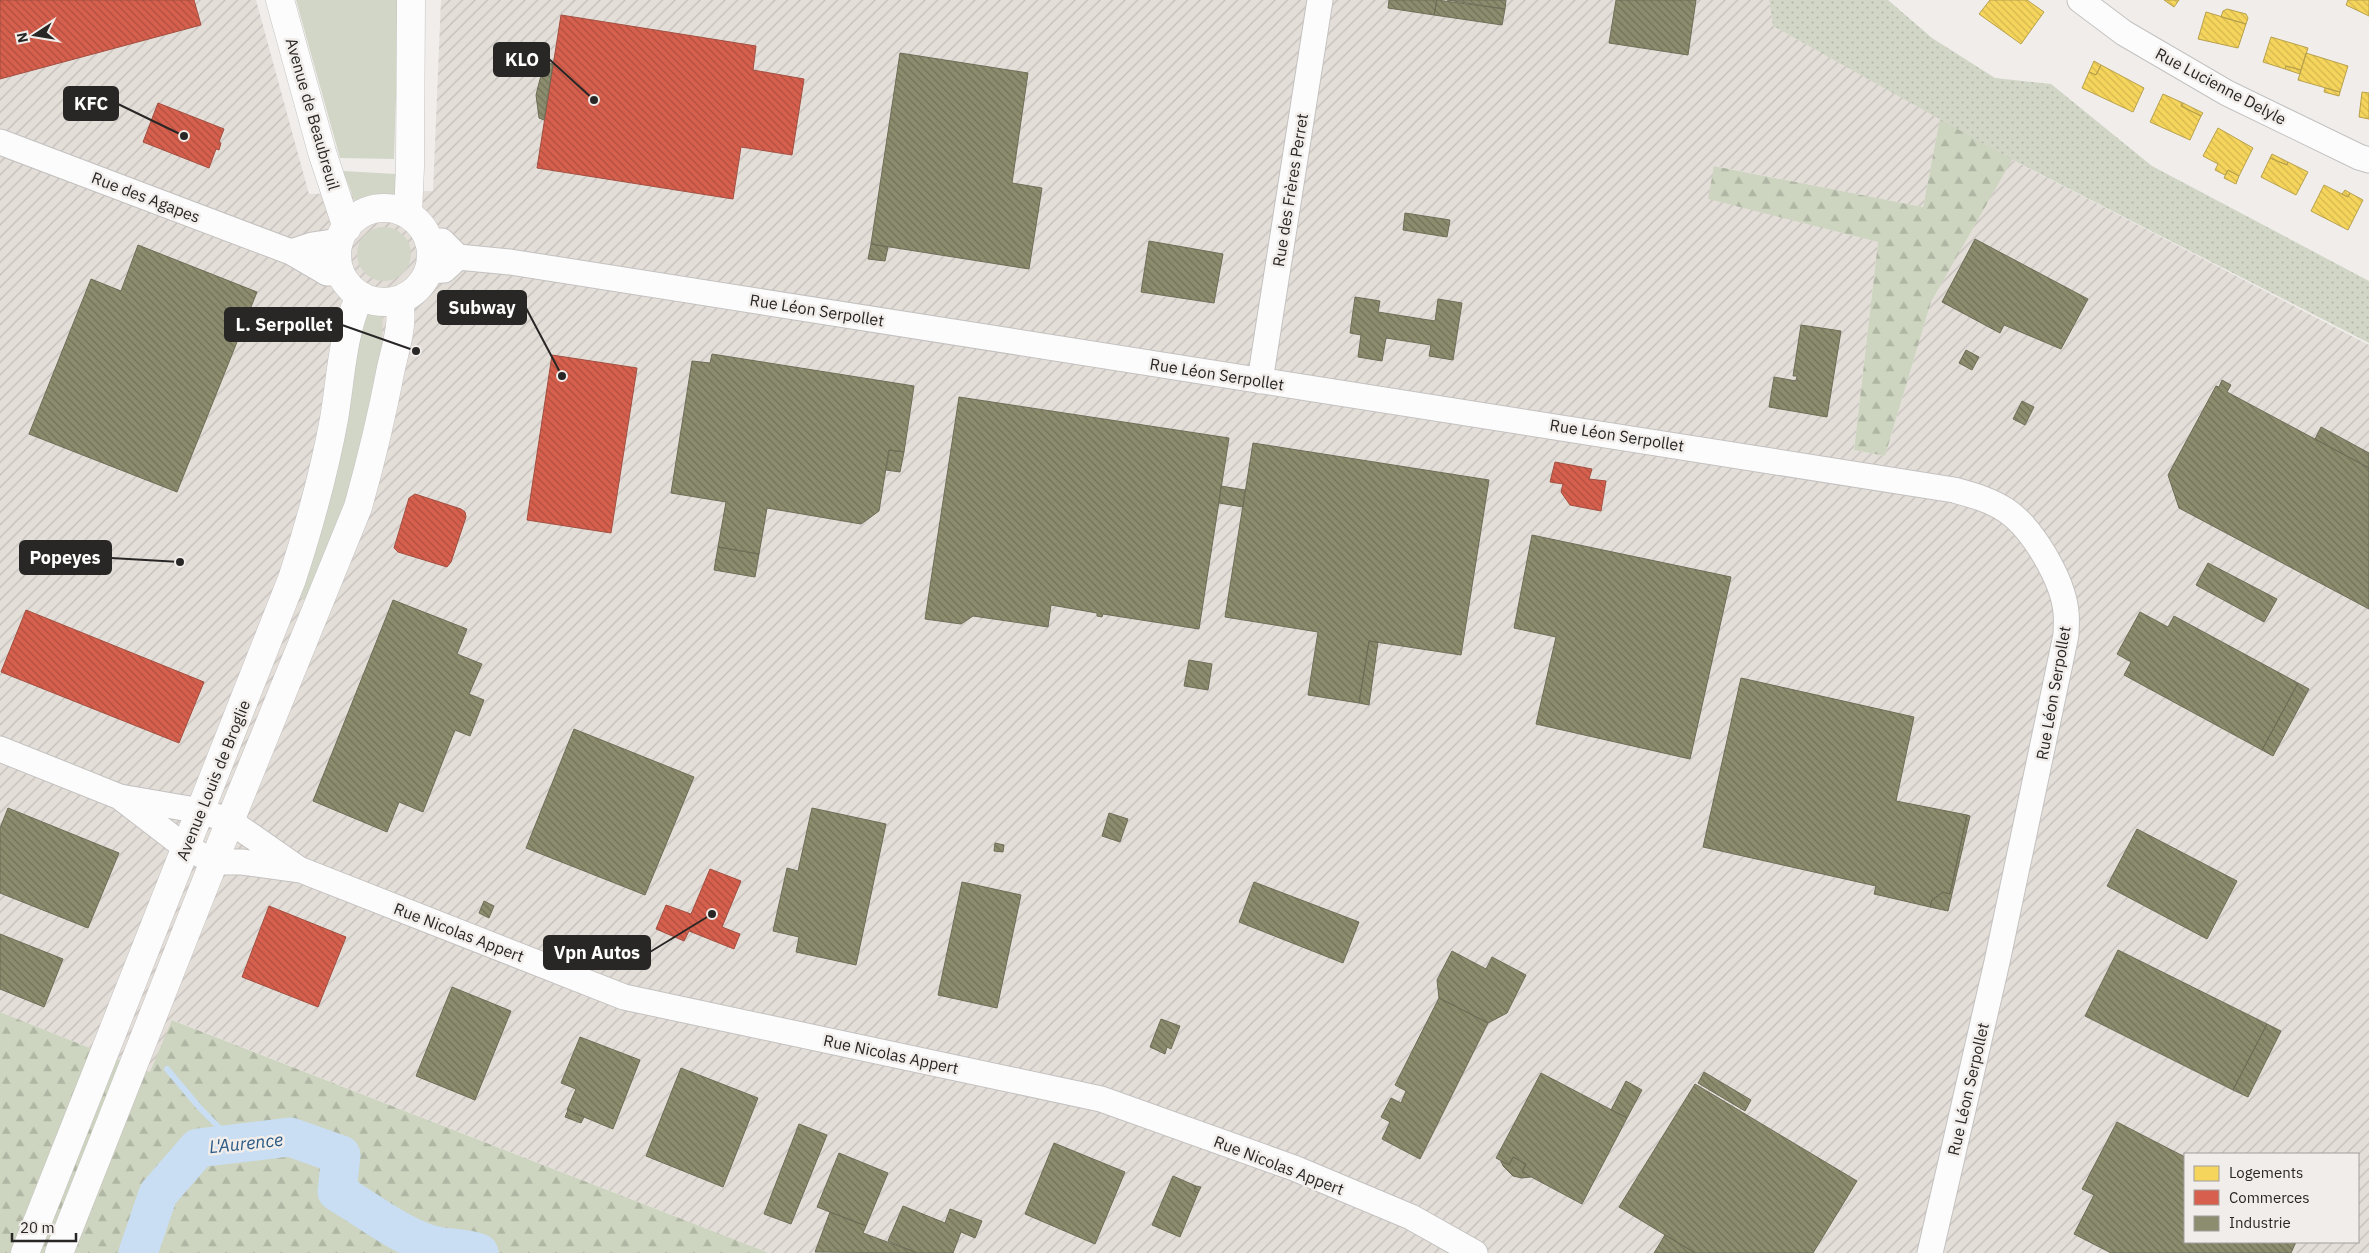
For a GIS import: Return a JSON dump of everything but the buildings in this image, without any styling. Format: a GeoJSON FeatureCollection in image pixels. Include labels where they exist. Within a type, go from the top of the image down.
{"type":"FeatureCollection","features":[{"type":"Feature","properties":{"kind":"main road","name":"Avenue de Beaubreuil"},"geometry":{"type":"LineString","coordinates":[[280,0],[343,234]]}},
{"type":"Feature","properties":{"kind":"main road"},"geometry":{"type":"LineString","coordinates":[[408,214],[411,0]]}},
{"type":"Feature","properties":{"kind":"main road"},"geometry":{"type":"LineString","coordinates":[[377,208],[392,209],[408,214],[426,233],[431,254],[428,271],[417,289],[398,300],[375,301],[360,296],[350,287],[341,273],[337,257],[343,234],[362,214],[377,208]]}},
{"type":"Feature","properties":{"kind":"main road","name":"Avenue Louis de Broglie"},"geometry":{"type":"LineString","coordinates":[[25,1253],[292,579],[308,529],[334,420],[351,314],[360,296]]}},
{"type":"Feature","properties":{"kind":"main road","name":"Avenue Louis de Broglie"},"geometry":{"type":"LineString","coordinates":[[59,1253],[230,821],[358,507],[373,454],[393,362],[402,312],[398,300]]}},
{"type":"Feature","properties":{"kind":"street","name":"Rue des Frères Perret"},"geometry":{"type":"LineString","coordinates":[[1260,381],[1320,0]]}},
{"type":"Feature","properties":{"kind":"street","name":"Rue Lucienne Delyle"},"geometry":{"type":"LineString","coordinates":[[2080,0],[2124,33],[2227,92],[2359,157],[2369,160]]}},
{"type":"Feature","properties":{"kind":"street","name":"Rue des Agapes"},"geometry":{"type":"LineString","coordinates":[[0,142],[292,252],[327,273],[341,273]]}},
{"type":"Feature","properties":{"kind":"street"},"geometry":{"type":"LineString","coordinates":[[292,252],[343,234]]}},
{"type":"Feature","properties":{"kind":"street"},"geometry":{"type":"LineString","coordinates":[[428,242],[442,241],[458,257],[444,270],[428,271]]}},
{"type":"Feature","properties":{"kind":"street","name":"Rue Léon Serpollet"},"geometry":{"type":"LineString","coordinates":[[458,257],[510,262],[1260,381],[1542,423],[1954,490],[1983,498],[2008,511],[2024,527],[2049,565],[2061,589],[2066,611],[2066,635],[1997,962],[1930,1253]]}},
{"type":"Feature","properties":{"kind":"street"},"geometry":{"type":"LineString","coordinates":[[0,749],[120,797],[186,847],[214,862]]}},
{"type":"Feature","properties":{"kind":"street","name":"Rue Nicolas Appert"},"geometry":{"type":"LineString","coordinates":[[120,797],[201,811],[230,821],[300,870]]}},
{"type":"Feature","properties":{"kind":"street","name":"Rue Nicolas Appert"},"geometry":{"type":"LineString","coordinates":[[214,862],[242,862],[300,870],[624,997],[1101,1100],[1294,1168],[1411,1217],[1475,1253]]}},
{"type":"Feature","properties":{"kind":"shaded area"},"geometry":{"type":"Polygon","coordinates":[[[0,0],[256,0],[309,194],[433,191],[441,0],[1769,0],[1773,26],[1940,118],[1923,207],[1715,166],[1709,199],[1878,242],[1854,450],[1885,456],[1931,302],[2011,159],[2369,345],[2369,1253],[769,1253],[173,1020],[150,1072],[0,1012],[0,0]]]}},
{"type":"Feature","properties":{"kind":"green space"},"geometry":{"type":"Polygon","coordinates":[[[296,0],[399,0],[394,159],[340,158],[296,0]]]}},
{"type":"Feature","properties":{"kind":"green space"},"geometry":{"type":"Polygon","coordinates":[[[1769,0],[1888,0],[1932,38],[1995,78],[2051,84],[2152,166],[2369,281],[2369,343],[2011,159],[1773,26],[1769,0]]]}},
{"type":"Feature","properties":{"kind":"green space"},"geometry":{"type":"Polygon","coordinates":[[[1940,118],[2013,158],[1931,302],[1885,456],[1854,450],[1878,242],[1708,199],[1714,166],[1923,207],[1940,118]]]}},
{"type":"Feature","properties":{"kind":"green space"},"geometry":{"type":"Polygon","coordinates":[[[343,171],[396,174],[396,197],[379,195],[355,202],[343,171]]]}},
{"type":"Feature","properties":{"kind":"green space"},"geometry":{"type":"Polygon","coordinates":[[[384,227],[394,229],[403,235],[409,244],[411,254],[409,264],[403,273],[394,279],[384,281],[374,279],[365,273],[359,264],[357,254],[359,244],[365,235],[374,229],[384,227]]]}},
{"type":"Feature","properties":{"kind":"green space"},"geometry":{"type":"Polygon","coordinates":[[[360,311],[383,315],[379,378],[370,435],[309,599],[304,600],[300,597],[360,311]]]}},
{"type":"Feature","properties":{"kind":"green space"},"geometry":{"type":"Polygon","coordinates":[[[0,1012],[150,1072],[172,1020],[769,1253],[0,1253],[0,1012]]]}},
{"type":"Feature","properties":{"kind":"waterway"},"geometry":{"type":"LineString","coordinates":[[167,1069],[199,1107],[235,1144]]}},
{"type":"Feature","properties":{"kind":"waterway","name":"L'Aurence"},"geometry":{"type":"LineString","coordinates":[[138,1253],[158,1194],[198,1148],[290,1137],[341,1155],[337,1192],[382,1221],[417,1240],[429,1244],[479,1253]]}},
{"type":"Feature","properties":{"kind":"place","name":"KLO"},"geometry":{"type":"Point","coordinates":[594,100]}},
{"type":"Feature","properties":{"kind":"place","name":"KFC"},"geometry":{"type":"Point","coordinates":[184,136]}},
{"type":"Feature","properties":{"kind":"place","name":"L. Serpollet"},"geometry":{"type":"Point","coordinates":[416,351]}},
{"type":"Feature","properties":{"kind":"place","name":"Subway"},"geometry":{"type":"Point","coordinates":[562,376]}},
{"type":"Feature","properties":{"kind":"place","name":"Popeyes"},"geometry":{"type":"Point","coordinates":[180,562]}},
{"type":"Feature","properties":{"kind":"place","name":"Vpn Autos"},"geometry":{"type":"Point","coordinates":[712,914]}}]}
